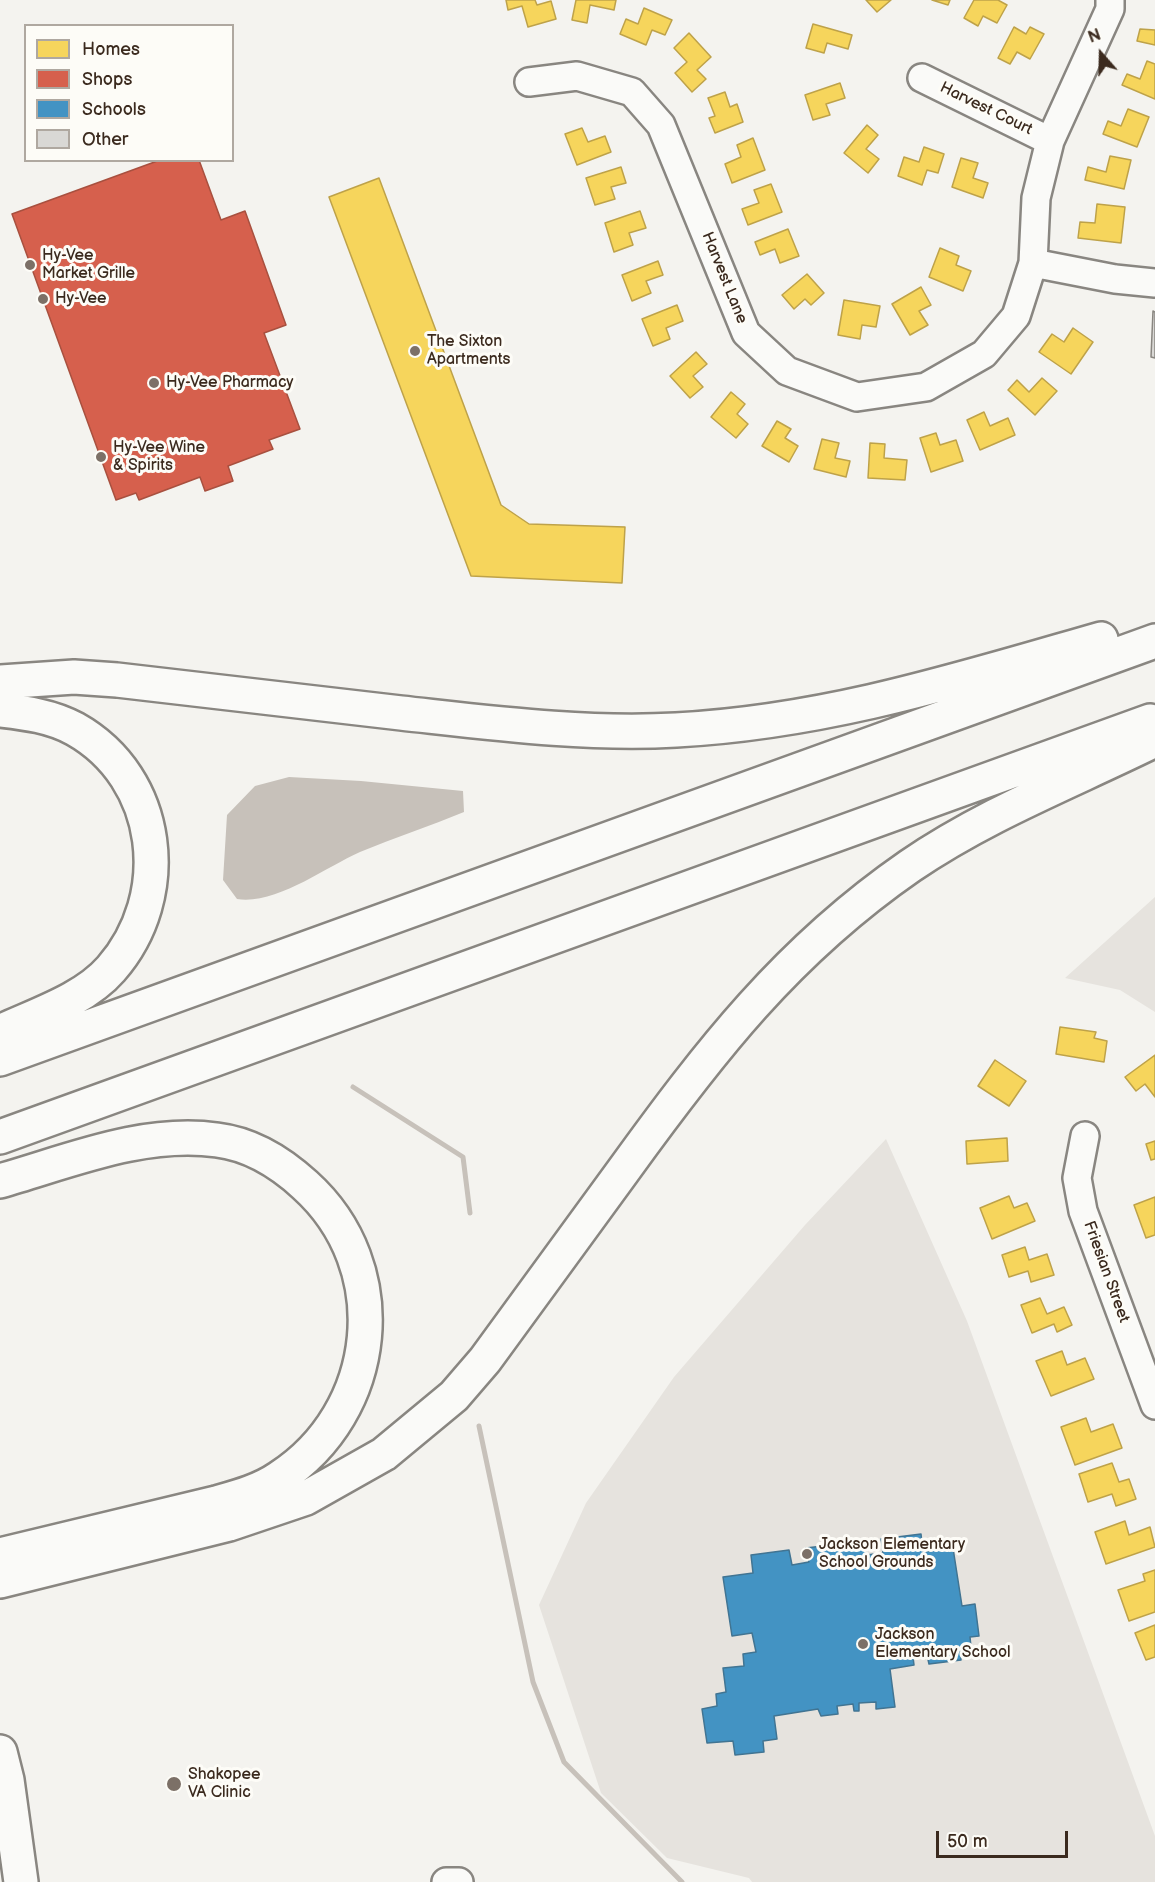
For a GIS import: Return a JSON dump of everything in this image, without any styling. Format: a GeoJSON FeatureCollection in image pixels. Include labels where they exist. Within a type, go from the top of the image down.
{"type":"FeatureCollection","features":[{"type":"Feature","properties":{"kind":"main road"},"geometry":{"type":"LineString","coordinates":[[0,682],[74,677],[117,680],[531,728],[605,731],[676,730],[764,721],[868,704],[1155,623]]}},
{"type":"Feature","properties":{"kind":"main road"},"geometry":{"type":"LineString","coordinates":[[0,1059],[1155,641]]}},
{"type":"Feature","properties":{"kind":"main road"},"geometry":{"type":"LineString","coordinates":[[0,710],[36,714],[75,729],[104,750],[124,773],[138,800],[148,828],[153,855],[151,887],[143,917],[128,946],[110,971],[83,991],[0,1032]]}},
{"type":"Feature","properties":{"kind":"main road"},"geometry":{"type":"LineString","coordinates":[[0,1137],[1155,719]]}},
{"type":"Feature","properties":{"kind":"main road"},"geometry":{"type":"LineString","coordinates":[[0,1581],[266,1513],[345,1478],[384,1454],[420,1427],[462,1387],[710,1052],[772,983],[820,937],[910,866],[960,836],[1059,784],[1155,740]]}},
{"type":"Feature","properties":{"kind":"main road"},"geometry":{"type":"LineString","coordinates":[[0,1181],[148,1140],[177,1137],[219,1140],[256,1151],[287,1169],[319,1198],[343,1231],[357,1267],[365,1305],[365,1342],[347,1404],[330,1431],[309,1455],[278,1479],[249,1494],[0,1556]]}},
{"type":"Feature","properties":{"kind":"main road"},"geometry":{"type":"LineString","coordinates":[[0,1752],[7,1780],[21,1882]]}},
{"type":"Feature","properties":{"kind":"main road"},"geometry":{"type":"LineString","coordinates":[[0,1850],[16,1882]]}},
{"type":"Feature","properties":{"kind":"street","name":"Harvest Lane"},"geometry":{"type":"LineString","coordinates":[[529,82],[577,76],[632,92],[661,125],[746,333],[787,372],[857,397],[926,387],[984,354],[1016,316],[1033,263],[1036,198],[1050,141],[1110,9],[1110,0]]}},
{"type":"Feature","properties":{"kind":"street","name":"Harvest Court"},"geometry":{"type":"LineString","coordinates":[[922,78],[1050,141]]}},
{"type":"Feature","properties":{"kind":"street"},"geometry":{"type":"LineString","coordinates":[[1033,263],[1115,279],[1155,283]]}},
{"type":"Feature","properties":{"kind":"street","name":"Friesian Street"},"geometry":{"type":"LineString","coordinates":[[1084,1136],[1077,1178],[1083,1211],[1146,1355],[1155,1405]]}},
{"type":"Feature","properties":{"kind":"street"},"geometry":{"type":"LineString","coordinates":[[446,1882],[459,1882]]}},
{"type":"Feature","properties":{"kind":"shaded area"},"geometry":{"type":"Polygon","coordinates":[[[289,777],[463,791],[464,812],[360,852],[284,891],[252,899],[237,899],[223,880],[227,815],[255,786],[289,777]]]}},
{"type":"Feature","properties":{"kind":"shaded area"},"geometry":{"type":"Polygon","coordinates":[[[1155,897],[1155,1012],[1120,990],[1065,978],[1155,897]]]}},
{"type":"Feature","properties":{"kind":"shaded area","name":"Jackson Elementary School Grounds"},"geometry":{"type":"Polygon","coordinates":[[[886,1139],[967,1321],[1155,1836],[1155,1882],[752,1882],[749,1878],[667,1858],[601,1793],[539,1605],[586,1503],[674,1377],[805,1225],[886,1139]]]}},
{"type":"Feature","properties":{"kind":"building: Homes"},"geometry":{"type":"Polygon","coordinates":[[[506,0],[535,0],[537,5],[551,1],[556,19],[528,27],[522,6],[508,10],[506,0]]]}},
{"type":"Feature","properties":{"kind":"building: Homes"},"geometry":{"type":"Polygon","coordinates":[[[576,0],[616,0],[614,10],[590,5],[587,23],[572,20],[576,0]]]}},
{"type":"Feature","properties":{"kind":"building: Homes"},"geometry":{"type":"Polygon","coordinates":[[[866,0],[891,0],[877,12],[866,0]]]}},
{"type":"Feature","properties":{"kind":"building: Homes"},"geometry":{"type":"Polygon","coordinates":[[[932,0],[950,0],[948,5],[932,0]]]}},
{"type":"Feature","properties":{"kind":"building: Homes"},"geometry":{"type":"Polygon","coordinates":[[[974,0],[998,0],[1007,5],[997,23],[983,16],[978,26],[964,18],[974,0]]]}},
{"type":"Feature","properties":{"kind":"building: Homes"},"geometry":{"type":"Polygon","coordinates":[[[644,8],[672,20],[665,35],[652,30],[646,45],[620,34],[626,19],[638,24],[644,8]]]}},
{"type":"Feature","properties":{"kind":"building: Homes"},"geometry":{"type":"Polygon","coordinates":[[[813,24],[852,35],[848,49],[827,43],[824,53],[806,48],[813,24]]]}},
{"type":"Feature","properties":{"kind":"building: Homes"},"geometry":{"type":"Polygon","coordinates":[[[1014,27],[1026,34],[1030,27],[1044,34],[1030,59],[1017,52],[1010,64],[998,58],[1014,27]]]}},
{"type":"Feature","properties":{"kind":"building: Homes"},"geometry":{"type":"Polygon","coordinates":[[[1140,29],[1155,30],[1155,45],[1137,41],[1140,29]]]}},
{"type":"Feature","properties":{"kind":"building: Homes"},"geometry":{"type":"Polygon","coordinates":[[[689,33],[711,57],[697,70],[706,79],[692,92],[675,73],[687,62],[674,48],[689,33]]]}},
{"type":"Feature","properties":{"kind":"building: Homes"},"geometry":{"type":"Polygon","coordinates":[[[1147,61],[1155,64],[1155,99],[1122,85],[1127,74],[1140,79],[1147,61]]]}},
{"type":"Feature","properties":{"kind":"building: Homes"},"geometry":{"type":"Polygon","coordinates":[[[840,83],[845,98],[826,104],[830,115],[813,120],[805,95],[840,83]]]}},
{"type":"Feature","properties":{"kind":"building: Homes"},"geometry":{"type":"Polygon","coordinates":[[[725,92],[730,107],[737,104],[743,122],[715,133],[709,118],[715,116],[708,98],[725,92]]]}},
{"type":"Feature","properties":{"kind":"building: Homes"},"geometry":{"type":"Polygon","coordinates":[[[1128,109],[1149,117],[1137,147],[1103,134],[1108,121],[1121,126],[1128,109]]]}},
{"type":"Feature","properties":{"kind":"building: Homes"},"geometry":{"type":"Polygon","coordinates":[[[867,125],[878,135],[866,149],[879,159],[868,173],[844,153],[867,125]]]}},
{"type":"Feature","properties":{"kind":"building: Homes"},"geometry":{"type":"Polygon","coordinates":[[[582,128],[588,142],[605,136],[611,152],[577,165],[565,134],[582,128]]]}},
{"type":"Feature","properties":{"kind":"building: Homes"},"geometry":{"type":"Polygon","coordinates":[[[753,138],[765,170],[732,183],[725,164],[741,157],[737,145],[753,138]]]}},
{"type":"Feature","properties":{"kind":"building: Homes"},"geometry":{"type":"Polygon","coordinates":[[[924,147],[944,154],[938,173],[927,170],[922,185],[898,176],[904,157],[919,162],[924,147]]]}},
{"type":"Feature","properties":{"kind":"building: Homes"},"geometry":{"type":"Polygon","coordinates":[[[1110,156],[1131,160],[1124,189],[1085,180],[1088,167],[1106,172],[1110,156]]]}},
{"type":"Feature","properties":{"kind":"building: Homes"},"geometry":{"type":"Polygon","coordinates":[[[961,158],[978,163],[973,178],[988,183],[983,198],[952,187],[961,158]]]}},
{"type":"Feature","properties":{"kind":"building: Homes"},"geometry":{"type":"Polygon","coordinates":[[[621,167],[626,183],[611,187],[615,199],[595,205],[586,178],[621,167]]]}},
{"type":"Feature","properties":{"kind":"building: Homes","name":"The Sixton Apartments"},"geometry":{"type":"Polygon","coordinates":[[[379,178],[501,505],[529,524],[625,527],[622,583],[471,576],[329,197],[379,178]]]}},
{"type":"Feature","properties":{"kind":"building: Homes"},"geometry":{"type":"Polygon","coordinates":[[[771,184],[782,212],[748,225],[742,209],[759,203],[754,190],[771,184]]]}},
{"type":"Feature","properties":{"kind":"building: Homes"},"geometry":{"type":"Polygon","coordinates":[[[1097,204],[1125,207],[1121,243],[1078,238],[1080,222],[1095,223],[1097,204]]]}},
{"type":"Feature","properties":{"kind":"building: Homes"},"geometry":{"type":"Polygon","coordinates":[[[640,211],[646,228],[629,233],[633,245],[614,252],[605,223],[640,211]]]}},
{"type":"Feature","properties":{"kind":"building: Homes"},"geometry":{"type":"Polygon","coordinates":[[[788,229],[799,256],[780,263],[775,249],[760,255],[755,242],[788,229]]]}},
{"type":"Feature","properties":{"kind":"building: Homes"},"geometry":{"type":"Polygon","coordinates":[[[940,248],[959,256],[956,265],[971,271],[963,291],[929,277],[940,248]]]}},
{"type":"Feature","properties":{"kind":"building: Homes"},"geometry":{"type":"Polygon","coordinates":[[[658,261],[663,275],[646,281],[651,293],[632,301],[622,275],[658,261]]]}},
{"type":"Feature","properties":{"kind":"building: Homes"},"geometry":{"type":"Polygon","coordinates":[[[807,274],[824,293],[811,305],[805,299],[794,309],[782,295],[807,274]]]}},
{"type":"Feature","properties":{"kind":"building: Homes"},"geometry":{"type":"Polygon","coordinates":[[[921,287],[931,305],[919,311],[928,325],[910,335],[892,304],[921,287]]]}},
{"type":"Feature","properties":{"kind":"building: Homes"},"geometry":{"type":"Polygon","coordinates":[[[844,300],[880,306],[876,327],[862,325],[860,339],[838,335],[844,300]]]}},
{"type":"Feature","properties":{"kind":"building: Homes"},"geometry":{"type":"Polygon","coordinates":[[[677,305],[683,321],[666,328],[670,339],[653,346],[642,319],[677,305]]]}},
{"type":"Feature","properties":{"kind":"building: Homes"},"geometry":{"type":"Polygon","coordinates":[[[1073,328],[1093,342],[1071,374],[1039,352],[1052,334],[1064,342],[1073,328]]]}},
{"type":"Feature","properties":{"kind":"building: Homes"},"geometry":{"type":"Polygon","coordinates":[[[696,352],[707,364],[693,376],[703,387],[690,398],[670,376],[696,352]]]}},
{"type":"Feature","properties":{"kind":"building: Homes"},"geometry":{"type":"Polygon","coordinates":[[[1042,378],[1057,391],[1035,415],[1008,390],[1017,380],[1029,392],[1042,378]]]}},
{"type":"Feature","properties":{"kind":"building: Homes"},"geometry":{"type":"Polygon","coordinates":[[[731,392],[745,404],[737,414],[748,424],[736,438],[711,417],[731,392]]]}},
{"type":"Feature","properties":{"kind":"building: Homes"},"geometry":{"type":"Polygon","coordinates":[[[984,412],[990,426],[1008,418],[1015,435],[980,450],[967,420],[984,412]]]}},
{"type":"Feature","properties":{"kind":"building: Homes"},"geometry":{"type":"Polygon","coordinates":[[[777,421],[791,429],[785,438],[798,446],[789,462],[762,446],[777,421]]]}},
{"type":"Feature","properties":{"kind":"building: Homes"},"geometry":{"type":"Polygon","coordinates":[[[936,433],[940,445],[956,440],[963,461],[931,472],[920,438],[936,433]]]}},
{"type":"Feature","properties":{"kind":"building: Homes"},"geometry":{"type":"Polygon","coordinates":[[[822,439],[839,443],[835,458],[850,461],[846,477],[814,469],[822,439]]]}},
{"type":"Feature","properties":{"kind":"building: Homes"},"geometry":{"type":"Polygon","coordinates":[[[870,443],[885,444],[884,458],[907,460],[905,480],[868,478],[870,443]]]}},
{"type":"Feature","properties":{"kind":"building: Homes"},"geometry":{"type":"Polygon","coordinates":[[[1060,1027],[1096,1032],[1094,1038],[1107,1041],[1104,1062],[1056,1054],[1060,1027]]]}},
{"type":"Feature","properties":{"kind":"building: Homes"},"geometry":{"type":"Polygon","coordinates":[[[1155,1055],[1155,1097],[1145,1084],[1136,1091],[1125,1077],[1155,1055]]]}},
{"type":"Feature","properties":{"kind":"building: Homes"},"geometry":{"type":"Polygon","coordinates":[[[995,1060],[1026,1081],[1009,1106],[978,1086],[995,1060]]]}},
{"type":"Feature","properties":{"kind":"building: Homes"},"geometry":{"type":"Polygon","coordinates":[[[1007,1138],[1008,1161],[967,1164],[966,1141],[1007,1138]]]}},
{"type":"Feature","properties":{"kind":"building: Homes"},"geometry":{"type":"Polygon","coordinates":[[[1155,1141],[1155,1159],[1151,1160],[1146,1144],[1155,1141]]]}},
{"type":"Feature","properties":{"kind":"building: Homes"},"geometry":{"type":"Polygon","coordinates":[[[1009,1196],[1014,1208],[1027,1203],[1035,1221],[992,1239],[980,1208],[1009,1196]]]}},
{"type":"Feature","properties":{"kind":"building: Homes"},"geometry":{"type":"Polygon","coordinates":[[[1155,1197],[1155,1235],[1146,1238],[1134,1205],[1155,1197]]]}},
{"type":"Feature","properties":{"kind":"building: Homes"},"geometry":{"type":"Polygon","coordinates":[[[1025,1247],[1029,1260],[1047,1254],[1054,1275],[1031,1282],[1028,1271],[1009,1277],[1002,1255],[1025,1247]]]}},
{"type":"Feature","properties":{"kind":"building: Homes"},"geometry":{"type":"Polygon","coordinates":[[[1040,1298],[1047,1314],[1064,1307],[1072,1325],[1057,1332],[1054,1324],[1032,1333],[1021,1305],[1040,1298]]]}},
{"type":"Feature","properties":{"kind":"building: Homes"},"geometry":{"type":"Polygon","coordinates":[[[1062,1351],[1067,1365],[1085,1358],[1094,1379],[1051,1396],[1036,1361],[1062,1351]]]}},
{"type":"Feature","properties":{"kind":"building: Homes"},"geometry":{"type":"Polygon","coordinates":[[[1086,1418],[1091,1432],[1113,1424],[1122,1448],[1075,1465],[1061,1427],[1086,1418]]]}},
{"type":"Feature","properties":{"kind":"building: Homes"},"geometry":{"type":"Polygon","coordinates":[[[1112,1463],[1119,1482],[1129,1479],[1136,1499],[1116,1506],[1112,1494],[1088,1502],[1079,1474],[1112,1463]]]}},
{"type":"Feature","properties":{"kind":"building: Homes"},"geometry":{"type":"Polygon","coordinates":[[[1125,1521],[1129,1535],[1150,1527],[1155,1547],[1106,1564],[1095,1532],[1125,1521]]]}},
{"type":"Feature","properties":{"kind":"building: Homes"},"geometry":{"type":"Polygon","coordinates":[[[1155,1570],[1155,1612],[1129,1621],[1118,1590],[1145,1581],[1143,1574],[1155,1570]]]}},
{"type":"Feature","properties":{"kind":"building: Homes"},"geometry":{"type":"Polygon","coordinates":[[[1155,1625],[1155,1657],[1146,1660],[1135,1633],[1155,1625]]]}},
{"type":"Feature","properties":{"kind":"building: Shops"},"geometry":{"type":"Polygon","coordinates":[[[155,162],[200,162],[221,220],[245,211],[286,325],[264,333],[300,429],[269,440],[273,449],[228,466],[233,481],[205,491],[200,477],[139,500],[136,493],[116,500],[12,214],[155,162]]]}},
{"type":"Feature","properties":{"kind":"building: Schools","name":"Jackson Elementary School"},"geometry":{"type":"Polygon","coordinates":[[[921,1534],[923,1552],[953,1548],[962,1606],[975,1604],[979,1636],[970,1637],[971,1647],[960,1648],[961,1660],[929,1664],[927,1655],[913,1657],[914,1665],[890,1669],[895,1707],[876,1709],[876,1702],[859,1703],[859,1711],[854,1711],[853,1704],[837,1706],[838,1714],[821,1716],[818,1709],[774,1716],[777,1739],[763,1741],[764,1752],[735,1755],[733,1741],[707,1743],[702,1709],[717,1706],[716,1694],[726,1692],[723,1668],[744,1666],[743,1654],[756,1652],[752,1633],[732,1636],[723,1577],[753,1573],[751,1555],[789,1550],[792,1565],[809,1562],[806,1548],[864,1541],[866,1555],[883,1553],[881,1539],[921,1534]]]}},
{"type":"Feature","properties":{"kind":"building: Other"},"geometry":{"type":"Polygon","coordinates":[[[1153,311],[1155,312],[1155,358],[1151,357],[1153,311]]]}},
{"type":"Feature","properties":{"kind":"waterway"},"geometry":{"type":"LineString","coordinates":[[353,1087],[463,1157],[470,1213]]}},
{"type":"Feature","properties":{"kind":"waterway"},"geometry":{"type":"LineString","coordinates":[[479,1426],[533,1682],[564,1762],[682,1882]]}},
{"type":"Feature","properties":{"kind":"place","name":"Hy-Vee Market Grille"},"geometry":{"type":"Point","coordinates":[30,265]}},
{"type":"Feature","properties":{"kind":"place","name":"Hy-Vee"},"geometry":{"type":"Point","coordinates":[43,299]}},
{"type":"Feature","properties":{"kind":"place","name":"The Sixton Apartments"},"geometry":{"type":"Point","coordinates":[415,351]}},
{"type":"Feature","properties":{"kind":"place","name":"Hy-Vee Pharmacy"},"geometry":{"type":"Point","coordinates":[154,383]}},
{"type":"Feature","properties":{"kind":"place","name":"Hy-Vee Wine & Spirits"},"geometry":{"type":"Point","coordinates":[101,457]}},
{"type":"Feature","properties":{"kind":"place","name":"Jackson Elementary School Grounds"},"geometry":{"type":"Point","coordinates":[807,1554]}},
{"type":"Feature","properties":{"kind":"place","name":"Jackson Elementary School"},"geometry":{"type":"Point","coordinates":[863,1644]}},
{"type":"Feature","properties":{"kind":"place","name":"Shakopee VA Clinic"},"geometry":{"type":"Point","coordinates":[174,1784]}}]}
